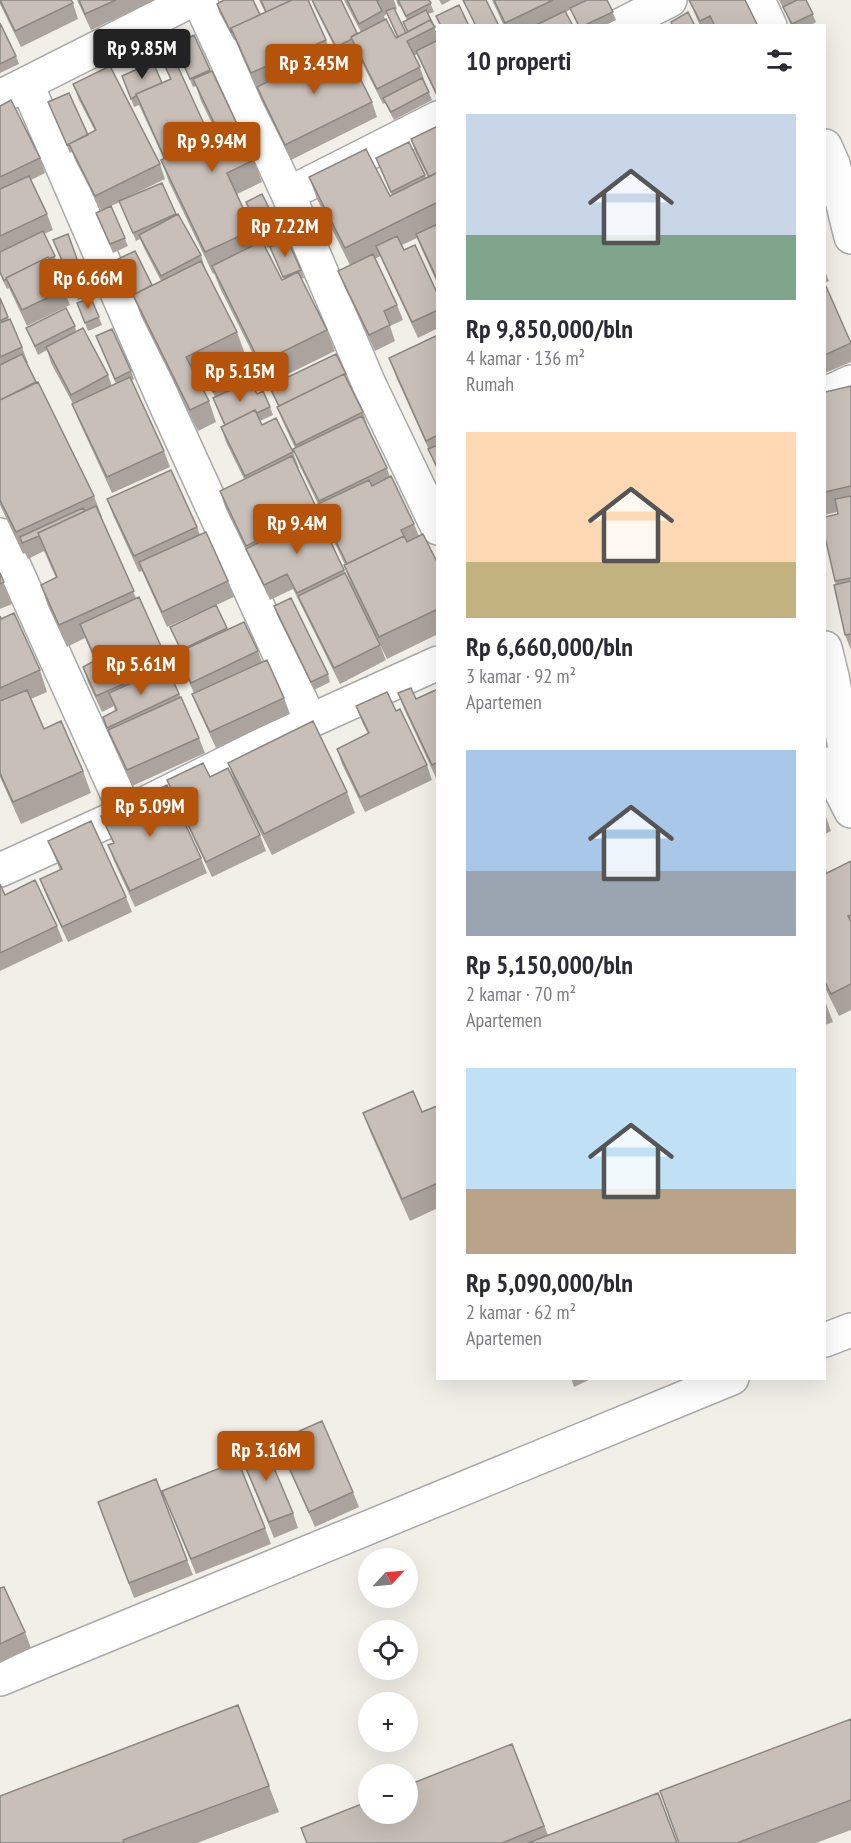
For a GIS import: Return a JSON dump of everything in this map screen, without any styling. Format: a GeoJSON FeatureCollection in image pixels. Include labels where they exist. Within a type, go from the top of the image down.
{"type":"FeatureCollection","features":[{"type":"Feature","properties":{"kind":"street"},"geometry":{"type":"LineString","coordinates":[[192,0],[14,91],[165,403],[310,721]]}},
{"type":"Feature","properties":{"kind":"street"},"geometry":{"type":"LineString","coordinates":[[199,0],[288,194],[369,384],[436,524]]}},
{"type":"Feature","properties":{"kind":"street"},"geometry":{"type":"LineString","coordinates":[[623,24],[670,0]]}},
{"type":"Feature","properties":{"kind":"street"},"geometry":{"type":"LineString","coordinates":[[758,0],[769,24]]}},
{"type":"Feature","properties":{"kind":"street"},"geometry":{"type":"LineString","coordinates":[[288,194],[436,119]]}},
{"type":"Feature","properties":{"kind":"street"},"geometry":{"type":"LineString","coordinates":[[828,159],[851,237]]}},
{"type":"Feature","properties":{"kind":"street"},"geometry":{"type":"LineString","coordinates":[[369,384],[399,369]]}},
{"type":"Feature","properties":{"kind":"street"},"geometry":{"type":"LineString","coordinates":[[826,394],[851,382]]}},
{"type":"Feature","properties":{"kind":"street"},"geometry":{"type":"LineString","coordinates":[[0,535],[126,813]]}},
{"type":"Feature","properties":{"kind":"street"},"geometry":{"type":"LineString","coordinates":[[826,652],[851,782]]}},
{"type":"Feature","properties":{"kind":"street"},"geometry":{"type":"LineString","coordinates":[[0,870],[126,813],[310,721],[436,664]]}},
{"type":"Feature","properties":{"kind":"street"},"geometry":{"type":"LineString","coordinates":[[826,763],[851,811]]}},
{"type":"Feature","properties":{"kind":"street"},"geometry":{"type":"LineString","coordinates":[[826,1340],[851,1330]]}},
{"type":"Feature","properties":{"kind":"street"},"geometry":{"type":"LineString","coordinates":[[0,1679],[727,1380]]}},
{"type":"Feature","properties":{"kind":"building"},"geometry":{"type":"Polygon","coordinates":[[[0,0],[71,0],[73,3],[15,31],[0,0]]]}},
{"type":"Feature","properties":{"kind":"building"},"geometry":{"type":"Polygon","coordinates":[[[79,0],[116,0],[85,14],[79,0]]]}},
{"type":"Feature","properties":{"kind":"building"},"geometry":{"type":"Polygon","coordinates":[[[224,0],[253,0],[260,15],[231,28],[231,32],[217,4],[224,0]]]}},
{"type":"Feature","properties":{"kind":"building"},"geometry":{"type":"Polygon","coordinates":[[[261,0],[292,0],[266,12],[261,0]]]}},
{"type":"Feature","properties":{"kind":"building"},"geometry":{"type":"Polygon","coordinates":[[[292,0],[308,0],[326,40],[251,73],[231,28],[292,0]]]}},
{"type":"Feature","properties":{"kind":"building"},"geometry":{"type":"Polygon","coordinates":[[[312,0],[341,0],[357,33],[351,37],[352,39],[336,47],[312,0]]]}},
{"type":"Feature","properties":{"kind":"building"},"geometry":{"type":"Polygon","coordinates":[[[347,0],[379,0],[377,1],[382,11],[359,24],[347,0]]]}},
{"type":"Feature","properties":{"kind":"building"},"geometry":{"type":"Polygon","coordinates":[[[398,0],[429,0],[431,3],[406,16],[398,0]]]}},
{"type":"Feature","properties":{"kind":"building"},"geometry":{"type":"Polygon","coordinates":[[[463,0],[486,0],[498,24],[475,24],[463,0]]]}},
{"type":"Feature","properties":{"kind":"building"},"geometry":{"type":"Polygon","coordinates":[[[494,0],[553,0],[505,23],[494,0]]]}},
{"type":"Feature","properties":{"kind":"building"},"geometry":{"type":"Polygon","coordinates":[[[587,0],[607,0],[613,12],[587,24],[578,24],[570,8],[587,0]]]}},
{"type":"Feature","properties":{"kind":"building"},"geometry":{"type":"Polygon","coordinates":[[[689,0],[745,0],[757,24],[714,24],[710,16],[700,21],[689,0]]]}},
{"type":"Feature","properties":{"kind":"building"},"geometry":{"type":"Polygon","coordinates":[[[797,0],[806,0],[813,14],[792,24],[783,7],[797,0]]]}},
{"type":"Feature","properties":{"kind":"building"},"geometry":{"type":"Polygon","coordinates":[[[459,5],[468,24],[440,24],[436,16],[459,5]]]}},
{"type":"Feature","properties":{"kind":"building"},"geometry":{"type":"Polygon","coordinates":[[[394,8],[406,33],[398,37],[386,11],[394,8]]]}},
{"type":"Feature","properties":{"kind":"building"},"geometry":{"type":"Polygon","coordinates":[[[426,10],[433,24],[430,20],[408,32],[403,22],[426,10]]]}},
{"type":"Feature","properties":{"kind":"building"},"geometry":{"type":"Polygon","coordinates":[[[565,11],[572,24],[538,24],[565,11]]]}},
{"type":"Feature","properties":{"kind":"building"},"geometry":{"type":"Polygon","coordinates":[[[688,12],[694,24],[672,24],[671,22],[688,12]]]}},
{"type":"Feature","properties":{"kind":"building"},"geometry":{"type":"Polygon","coordinates":[[[386,19],[396,38],[430,20],[435,27],[407,41],[420,67],[377,89],[351,37],[386,19]]]}},
{"type":"Feature","properties":{"kind":"building"},"geometry":{"type":"Polygon","coordinates":[[[0,23],[16,56],[0,64],[0,23]]]}},
{"type":"Feature","properties":{"kind":"building"},"geometry":{"type":"Polygon","coordinates":[[[194,35],[210,70],[190,79],[175,45],[194,35]]]}},
{"type":"Feature","properties":{"kind":"building"},"geometry":{"type":"Polygon","coordinates":[[[436,41],[436,93],[416,51],[436,41]]]}},
{"type":"Feature","properties":{"kind":"building"},"geometry":{"type":"Polygon","coordinates":[[[343,44],[372,102],[285,145],[257,87],[343,44]]]}},
{"type":"Feature","properties":{"kind":"building"},"geometry":{"type":"Polygon","coordinates":[[[173,56],[210,137],[164,157],[136,94],[171,79],[162,60],[173,56]]]}},
{"type":"Feature","properties":{"kind":"building"},"geometry":{"type":"Polygon","coordinates":[[[153,62],[162,83],[136,94],[131,99],[122,76],[153,62]]]}},
{"type":"Feature","properties":{"kind":"building"},"geometry":{"type":"Polygon","coordinates":[[[110,66],[160,164],[95,196],[69,144],[96,130],[73,84],[110,66]]]}},
{"type":"Feature","properties":{"kind":"building"},"geometry":{"type":"Polygon","coordinates":[[[212,71],[254,160],[227,173],[253,230],[205,252],[161,160],[219,133],[193,79],[212,71]]]}},
{"type":"Feature","properties":{"kind":"building"},"geometry":{"type":"Polygon","coordinates":[[[422,78],[429,92],[391,112],[383,98],[422,78]]]}},
{"type":"Feature","properties":{"kind":"building"},"geometry":{"type":"Polygon","coordinates":[[[69,93],[88,135],[67,145],[48,102],[69,93]]]}},
{"type":"Feature","properties":{"kind":"building"},"geometry":{"type":"Polygon","coordinates":[[[11,100],[40,158],[0,177],[0,106],[11,100]]]}},
{"type":"Feature","properties":{"kind":"building"},"geometry":{"type":"Polygon","coordinates":[[[436,127],[436,173],[429,177],[411,139],[436,127]]]}},
{"type":"Feature","properties":{"kind":"building"},"geometry":{"type":"Polygon","coordinates":[[[409,142],[425,175],[391,192],[376,158],[409,142]]]}},
{"type":"Feature","properties":{"kind":"building"},"geometry":{"type":"Polygon","coordinates":[[[366,149],[390,196],[436,173],[436,203],[345,248],[309,177],[366,149]]]}},
{"type":"Feature","properties":{"kind":"building"},"geometry":{"type":"Polygon","coordinates":[[[29,176],[47,214],[0,236],[0,189],[29,176]]]}},
{"type":"Feature","properties":{"kind":"building"},"geometry":{"type":"Polygon","coordinates":[[[162,183],[176,214],[133,233],[119,201],[162,183]]]}},
{"type":"Feature","properties":{"kind":"building"},"geometry":{"type":"Polygon","coordinates":[[[262,194],[281,232],[264,240],[246,202],[262,194]]]}},
{"type":"Feature","properties":{"kind":"building"},"geometry":{"type":"Polygon","coordinates":[[[111,206],[125,238],[110,244],[96,213],[111,206]]]}},
{"type":"Feature","properties":{"kind":"building"},"geometry":{"type":"Polygon","coordinates":[[[178,214],[201,255],[161,276],[139,235],[178,214]]]}},
{"type":"Feature","properties":{"kind":"building"},"geometry":{"type":"Polygon","coordinates":[[[436,225],[436,277],[416,234],[436,225]]]}},
{"type":"Feature","properties":{"kind":"building"},"geometry":{"type":"Polygon","coordinates":[[[43,231],[55,256],[49,259],[48,257],[4,281],[0,272],[0,252],[43,231]]]}},
{"type":"Feature","properties":{"kind":"building"},"geometry":{"type":"Polygon","coordinates":[[[68,234],[77,259],[64,265],[53,240],[68,234]]]}},
{"type":"Feature","properties":{"kind":"building"},"geometry":{"type":"Polygon","coordinates":[[[397,236],[404,250],[415,245],[436,291],[436,311],[412,322],[376,246],[397,236]]]}},
{"type":"Feature","properties":{"kind":"building"},"geometry":{"type":"Polygon","coordinates":[[[287,239],[301,270],[283,277],[270,247],[287,239]]]}},
{"type":"Feature","properties":{"kind":"building"},"geometry":{"type":"Polygon","coordinates":[[[262,241],[282,280],[298,272],[327,330],[260,363],[212,266],[262,241]]]}},
{"type":"Feature","properties":{"kind":"building"},"geometry":{"type":"Polygon","coordinates":[[[135,251],[152,285],[133,295],[116,260],[135,251]]]}},
{"type":"Feature","properties":{"kind":"building"},"geometry":{"type":"Polygon","coordinates":[[[373,254],[397,305],[384,311],[390,325],[369,335],[338,271],[373,254]]]}},
{"type":"Feature","properties":{"kind":"building"},"geometry":{"type":"Polygon","coordinates":[[[48,257],[64,290],[22,310],[6,278],[48,257]]]}},
{"type":"Feature","properties":{"kind":"building"},"geometry":{"type":"Polygon","coordinates":[[[201,261],[237,332],[186,357],[209,401],[190,410],[133,295],[201,261]]]}},
{"type":"Feature","properties":{"kind":"building"},"geometry":{"type":"Polygon","coordinates":[[[89,267],[96,284],[75,292],[68,276],[89,267]]]}},
{"type":"Feature","properties":{"kind":"building"},"geometry":{"type":"Polygon","coordinates":[[[826,286],[851,343],[826,355],[826,286]]]}},
{"type":"Feature","properties":{"kind":"building"},"geometry":{"type":"Polygon","coordinates":[[[0,298],[8,317],[0,321],[0,298]]]}},
{"type":"Feature","properties":{"kind":"building"},"geometry":{"type":"Polygon","coordinates":[[[91,298],[99,317],[85,323],[77,303],[91,298]]]}},
{"type":"Feature","properties":{"kind":"building"},"geometry":{"type":"Polygon","coordinates":[[[66,308],[75,326],[35,346],[26,328],[66,308]]]}},
{"type":"Feature","properties":{"kind":"building"},"geometry":{"type":"Polygon","coordinates":[[[10,319],[22,347],[0,357],[0,323],[10,319]]]}},
{"type":"Feature","properties":{"kind":"building"},"geometry":{"type":"Polygon","coordinates":[[[83,328],[108,375],[71,395],[46,347],[83,328]]]}},
{"type":"Feature","properties":{"kind":"building"},"geometry":{"type":"Polygon","coordinates":[[[112,329],[131,371],[115,379],[96,336],[112,329]]]}},
{"type":"Feature","properties":{"kind":"building"},"geometry":{"type":"Polygon","coordinates":[[[436,336],[436,436],[426,441],[389,358],[436,336]]]}},
{"type":"Feature","properties":{"kind":"building"},"geometry":{"type":"Polygon","coordinates":[[[22,354],[36,382],[0,400],[0,365],[22,354]]]}},
{"type":"Feature","properties":{"kind":"building"},"geometry":{"type":"Polygon","coordinates":[[[336,354],[346,374],[279,406],[269,386],[336,354]]]}},
{"type":"Feature","properties":{"kind":"building"},"geometry":{"type":"Polygon","coordinates":[[[240,356],[248,375],[213,392],[205,373],[240,356]]]}},
{"type":"Feature","properties":{"kind":"building"},"geometry":{"type":"Polygon","coordinates":[[[344,374],[363,412],[296,445],[277,407],[344,374]]]}},
{"type":"Feature","properties":{"kind":"building"},"geometry":{"type":"Polygon","coordinates":[[[130,377],[164,451],[107,477],[72,404],[130,377]]]}},
{"type":"Feature","properties":{"kind":"building"},"geometry":{"type":"Polygon","coordinates":[[[251,381],[257,394],[263,391],[270,407],[257,413],[255,410],[225,425],[213,398],[251,381]]]}},
{"type":"Feature","properties":{"kind":"building"},"geometry":{"type":"Polygon","coordinates":[[[38,382],[94,496],[16,532],[0,500],[0,400],[38,382]]]}},
{"type":"Feature","properties":{"kind":"building"},"geometry":{"type":"Polygon","coordinates":[[[851,386],[851,486],[826,492],[826,392],[851,386]]]}},
{"type":"Feature","properties":{"kind":"building"},"geometry":{"type":"Polygon","coordinates":[[[255,410],[262,425],[276,418],[293,452],[245,476],[221,427],[255,410]]]}},
{"type":"Feature","properties":{"kind":"building"},"geometry":{"type":"Polygon","coordinates":[[[362,416],[387,468],[319,501],[293,449],[362,416]]]}},
{"type":"Feature","properties":{"kind":"building"},"geometry":{"type":"Polygon","coordinates":[[[436,446],[436,465],[428,449],[436,446]]]}},
{"type":"Feature","properties":{"kind":"building"},"geometry":{"type":"Polygon","coordinates":[[[292,456],[318,511],[246,546],[220,491],[292,456]]]}},
{"type":"Feature","properties":{"kind":"building"},"geometry":{"type":"Polygon","coordinates":[[[171,470],[197,527],[134,556],[107,499],[171,470]]]}},
{"type":"Feature","properties":{"kind":"building"},"geometry":{"type":"Polygon","coordinates":[[[391,476],[414,524],[401,530],[404,536],[347,564],[318,504],[369,480],[372,486],[391,476]]]}},
{"type":"Feature","properties":{"kind":"building"},"geometry":{"type":"Polygon","coordinates":[[[851,496],[851,578],[835,581],[826,541],[826,517],[838,514],[835,499],[851,496]]]}},
{"type":"Feature","properties":{"kind":"building"},"geometry":{"type":"Polygon","coordinates":[[[96,506],[134,591],[59,625],[41,585],[57,577],[38,533],[96,506]]]}},
{"type":"Feature","properties":{"kind":"building"},"geometry":{"type":"Polygon","coordinates":[[[83,508],[85,511],[22,543],[20,537],[83,508]]]}},
{"type":"Feature","properties":{"kind":"building"},"geometry":{"type":"Polygon","coordinates":[[[317,513],[344,570],[297,593],[287,574],[264,585],[246,549],[317,513]]]}},
{"type":"Feature","properties":{"kind":"building"},"geometry":{"type":"Polygon","coordinates":[[[206,532],[228,581],[162,612],[139,562],[206,532]]]}},
{"type":"Feature","properties":{"kind":"building"},"geometry":{"type":"Polygon","coordinates":[[[423,534],[436,560],[436,610],[379,637],[344,565],[404,536],[407,542],[423,534]]]}},
{"type":"Feature","properties":{"kind":"building"},"geometry":{"type":"Polygon","coordinates":[[[345,573],[380,645],[334,668],[298,596],[345,573]]]}},
{"type":"Feature","properties":{"kind":"building"},"geometry":{"type":"Polygon","coordinates":[[[851,581],[851,634],[845,635],[834,585],[851,581]]]}},
{"type":"Feature","properties":{"kind":"building"},"geometry":{"type":"Polygon","coordinates":[[[139,597],[169,664],[96,696],[83,667],[96,660],[80,624],[139,597]]]}},
{"type":"Feature","properties":{"kind":"building"},"geometry":{"type":"Polygon","coordinates":[[[291,598],[328,674],[311,682],[274,606],[291,598]]]}},
{"type":"Feature","properties":{"kind":"building"},"geometry":{"type":"Polygon","coordinates":[[[216,605],[227,628],[181,650],[170,627],[216,605]]]}},
{"type":"Feature","properties":{"kind":"building"},"geometry":{"type":"Polygon","coordinates":[[[14,613],[40,670],[0,688],[0,616],[1,619],[14,613]]]}},
{"type":"Feature","properties":{"kind":"building"},"geometry":{"type":"Polygon","coordinates":[[[244,622],[258,651],[191,683],[177,653],[244,622]]]}},
{"type":"Feature","properties":{"kind":"building"},"geometry":{"type":"Polygon","coordinates":[[[267,660],[284,698],[210,732],[192,694],[267,660]]]}},
{"type":"Feature","properties":{"kind":"building"},"geometry":{"type":"Polygon","coordinates":[[[167,667],[179,694],[107,728],[103,717],[117,710],[109,693],[167,667]]]}},
{"type":"Feature","properties":{"kind":"building"},"geometry":{"type":"Polygon","coordinates":[[[411,688],[416,699],[436,690],[436,763],[432,765],[398,693],[411,688]]]}},
{"type":"Feature","properties":{"kind":"building"},"geometry":{"type":"Polygon","coordinates":[[[27,690],[44,729],[61,721],[83,771],[13,802],[0,773],[0,701],[27,690]]]}},
{"type":"Feature","properties":{"kind":"building"},"geometry":{"type":"Polygon","coordinates":[[[387,692],[396,711],[400,709],[427,765],[360,797],[337,749],[369,733],[356,706],[387,692]]]}},
{"type":"Feature","properties":{"kind":"building"},"geometry":{"type":"Polygon","coordinates":[[[181,697],[199,738],[127,770],[108,730],[181,697]]]}},
{"type":"Feature","properties":{"kind":"building"},"geometry":{"type":"Polygon","coordinates":[[[313,721],[347,792],[264,834],[228,763],[313,721]]]}},
{"type":"Feature","properties":{"kind":"building"},"geometry":{"type":"Polygon","coordinates":[[[203,763],[210,777],[228,768],[260,835],[206,862],[167,780],[203,763]]]}},
{"type":"Feature","properties":{"kind":"building"},"geometry":{"type":"Polygon","coordinates":[[[167,785],[201,858],[130,891],[108,845],[114,843],[101,816],[167,785]]]}},
{"type":"Feature","properties":{"kind":"building"},"geometry":{"type":"Polygon","coordinates":[[[91,821],[126,897],[62,927],[40,879],[62,869],[48,841],[91,821]]]}},
{"type":"Feature","properties":{"kind":"building"},"geometry":{"type":"Polygon","coordinates":[[[851,861],[851,915],[848,916],[851,922],[851,984],[831,994],[826,984],[826,874],[851,861]]]}},
{"type":"Feature","properties":{"kind":"building"},"geometry":{"type":"Polygon","coordinates":[[[35,880],[57,926],[0,953],[0,884],[5,895],[35,880]]]}},
{"type":"Feature","properties":{"kind":"building"},"geometry":{"type":"Polygon","coordinates":[[[413,1091],[422,1112],[436,1106],[436,1184],[402,1199],[363,1113],[413,1091]]]}},
{"type":"Feature","properties":{"kind":"building"},"geometry":{"type":"Polygon","coordinates":[[[322,1421],[353,1492],[309,1512],[277,1441],[322,1421]]]}},
{"type":"Feature","properties":{"kind":"building"},"geometry":{"type":"Polygon","coordinates":[[[263,1442],[293,1513],[269,1522],[239,1452],[263,1442]]]}},
{"type":"Feature","properties":{"kind":"building"},"geometry":{"type":"Polygon","coordinates":[[[238,1461],[265,1528],[191,1559],[162,1491],[238,1461]]]}},
{"type":"Feature","properties":{"kind":"building"},"geometry":{"type":"Polygon","coordinates":[[[156,1479],[187,1560],[129,1583],[98,1502],[156,1479]]]}},
{"type":"Feature","properties":{"kind":"building"},"geometry":{"type":"Polygon","coordinates":[[[4,1587],[25,1632],[0,1644],[0,1588],[4,1587]]]}},
{"type":"Feature","properties":{"kind":"building"},"geometry":{"type":"Polygon","coordinates":[[[238,1705],[269,1786],[123,1840],[124,1843],[0,1843],[0,1796],[238,1705]]]}},
{"type":"Feature","properties":{"kind":"building"},"geometry":{"type":"Polygon","coordinates":[[[851,1719],[851,1800],[737,1843],[679,1843],[660,1791],[851,1719]]]}},
{"type":"Feature","properties":{"kind":"building"},"geometry":{"type":"Polygon","coordinates":[[[512,1744],[544,1826],[502,1843],[307,1843],[301,1828],[358,1805],[358,1824],[418,1824],[418,1781],[512,1744]]]}},
{"type":"Feature","properties":{"kind":"building"},"geometry":{"type":"Polygon","coordinates":[[[658,1793],[677,1843],[528,1843],[658,1793]]]}}]}
